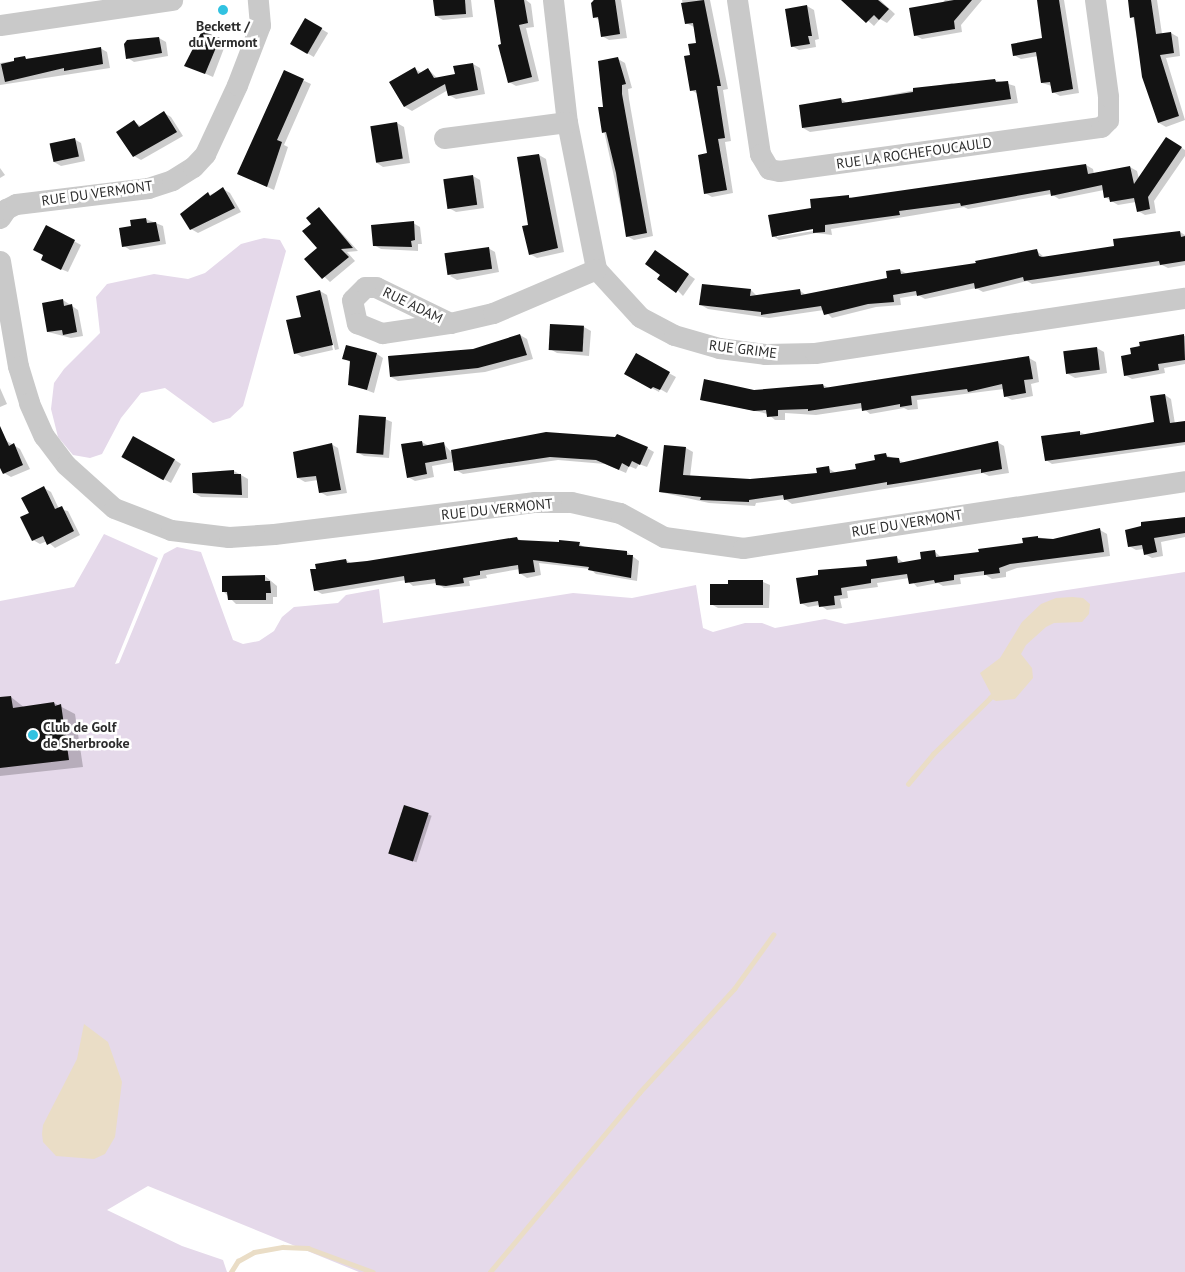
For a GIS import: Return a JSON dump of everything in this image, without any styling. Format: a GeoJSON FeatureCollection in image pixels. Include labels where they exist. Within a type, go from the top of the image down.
{"type":"FeatureCollection","features":[{"type":"Feature","properties":{"kind":"street"},"geometry":{"type":"LineString","coordinates":[[0,25],[172,0]]}},
{"type":"Feature","properties":{"kind":"street","name":"RUE DU VERMONT"},"geometry":{"type":"LineString","coordinates":[[0,218],[6,209],[16,204],[148,188],[172,180],[193,167],[205,154],[237,85],[260,25],[258,0]]}},
{"type":"Feature","properties":{"kind":"street"},"geometry":{"type":"LineString","coordinates":[[553,0],[568,122],[596,269]]}},
{"type":"Feature","properties":{"kind":"street","name":"RUE LA ROCHEFOUCAULD"},"geometry":{"type":"LineString","coordinates":[[737,0],[760,154],[769,169],[779,171],[1101,127],[1108,120],[1108,96],[1095,0]]}},
{"type":"Feature","properties":{"kind":"street"},"geometry":{"type":"LineString","coordinates":[[444,138],[568,122]]}},
{"type":"Feature","properties":{"kind":"street","name":"RUE DU VERMONT"},"geometry":{"type":"LineString","coordinates":[[0,261],[18,366],[29,403],[44,436],[66,465],[114,508],[145,522],[179,531],[229,537],[274,534],[535,502],[571,502],[620,513],[664,537],[743,548],[1185,481]]}},
{"type":"Feature","properties":{"kind":"street","name":"RUE GRIME"},"geometry":{"type":"LineString","coordinates":[[596,269],[640,317],[674,335],[719,348],[765,354],[815,353],[1185,298]]}},
{"type":"Feature","properties":{"kind":"street","name":"RUE ADAM"},"geometry":{"type":"LineString","coordinates":[[450,323],[493,313],[596,269]]}},
{"type":"Feature","properties":{"kind":"shaded area"},"geometry":{"type":"Polygon","coordinates":[[[264,238],[280,240],[286,251],[243,406],[230,418],[213,423],[165,388],[141,393],[121,418],[102,454],[90,458],[73,455],[58,437],[51,409],[54,383],[64,369],[100,333],[96,297],[107,284],[154,274],[188,279],[205,273],[241,244],[264,238]]]}},
{"type":"Feature","properties":{"kind":"shaded area"},"geometry":{"type":"Polygon","coordinates":[[[104,534],[158,558],[115,664],[119,663],[164,554],[177,547],[201,552],[233,640],[243,644],[259,641],[274,631],[282,617],[294,607],[338,603],[346,595],[379,589],[383,623],[573,593],[632,598],[696,585],[703,628],[713,632],[745,623],[762,623],[775,628],[825,619],[845,624],[1185,572],[1185,1272],[359,1272],[148,1186],[107,1210],[182,1246],[223,1260],[227,1272],[0,1272],[0,601],[74,587],[104,534]]]}},
{"type":"Feature","properties":{"kind":"shaded area"},"geometry":{"type":"Polygon","coordinates":[[[1056,598],[1083,598],[1090,604],[1089,614],[1082,622],[1054,623],[1046,627],[1026,645],[1021,654],[1032,668],[1033,678],[1015,699],[996,701],[988,697],[991,694],[980,673],[1000,658],[1022,622],[1041,604],[1056,598]]]}},
{"type":"Feature","properties":{"kind":"shaded area"},"geometry":{"type":"Polygon","coordinates":[[[84,1024],[108,1042],[122,1082],[115,1137],[105,1154],[94,1159],[56,1156],[43,1142],[42,1134],[43,1125],[77,1059],[84,1024]]]}},
{"type":"Feature","properties":{"kind":"building"},"geometry":{"type":"Polygon","coordinates":[[[433,0],[465,0],[466,14],[435,16],[433,0]]]}},
{"type":"Feature","properties":{"kind":"building"},"geometry":{"type":"Polygon","coordinates":[[[494,0],[524,0],[528,23],[519,25],[532,77],[508,83],[498,45],[501,44],[494,0]]]}},
{"type":"Feature","properties":{"kind":"building"},"geometry":{"type":"Polygon","coordinates":[[[594,0],[615,0],[620,34],[601,37],[598,17],[593,18],[591,3],[594,0]]]}},
{"type":"Feature","properties":{"kind":"building"},"geometry":{"type":"Polygon","coordinates":[[[704,0],[721,86],[717,86],[725,138],[718,139],[727,190],[704,194],[698,155],[707,153],[696,90],[690,91],[684,56],[690,55],[688,44],[696,43],[693,23],[685,24],[681,3],[704,0]]]}},
{"type":"Feature","properties":{"kind":"building"},"geometry":{"type":"Polygon","coordinates":[[[841,0],[878,0],[889,9],[879,20],[874,15],[866,23],[841,0]]]}},
{"type":"Feature","properties":{"kind":"building"},"geometry":{"type":"Polygon","coordinates":[[[954,0],[972,0],[954,21],[955,29],[914,36],[909,8],[954,0]]]}},
{"type":"Feature","properties":{"kind":"building"},"geometry":{"type":"Polygon","coordinates":[[[1037,0],[1059,0],[1073,89],[1052,93],[1050,82],[1041,83],[1036,52],[1013,56],[1011,44],[1042,38],[1037,0]]]}},
{"type":"Feature","properties":{"kind":"building"},"geometry":{"type":"Polygon","coordinates":[[[1128,0],[1151,0],[1156,34],[1171,32],[1174,53],[1160,55],[1179,116],[1158,123],[1142,77],[1134,17],[1130,18],[1128,0]]]}},
{"type":"Feature","properties":{"kind":"building"},"geometry":{"type":"Polygon","coordinates":[[[807,5],[812,36],[808,36],[810,44],[791,47],[785,9],[807,5]]]}},
{"type":"Feature","properties":{"kind":"building"},"geometry":{"type":"Polygon","coordinates":[[[305,18],[322,28],[307,54],[290,44],[305,18]]]}},
{"type":"Feature","properties":{"kind":"building"},"geometry":{"type":"Polygon","coordinates":[[[202,31],[220,38],[205,74],[184,66],[202,31]]]}},
{"type":"Feature","properties":{"kind":"building"},"geometry":{"type":"Polygon","coordinates":[[[159,37],[162,53],[126,59],[124,44],[127,40],[159,37]]]}},
{"type":"Feature","properties":{"kind":"building"},"geometry":{"type":"Polygon","coordinates":[[[101,47],[103,64],[64,71],[64,68],[5,82],[1,64],[14,61],[14,58],[25,56],[26,59],[101,47]]]}},
{"type":"Feature","properties":{"kind":"building"},"geometry":{"type":"Polygon","coordinates":[[[618,57],[626,84],[622,85],[622,94],[647,233],[626,237],[616,173],[606,132],[602,133],[598,107],[603,107],[598,61],[618,57]]]}},
{"type":"Feature","properties":{"kind":"building"},"geometry":{"type":"Polygon","coordinates":[[[473,63],[478,90],[448,96],[445,84],[404,107],[389,82],[415,67],[418,74],[428,68],[434,78],[455,74],[453,66],[473,63]]]}},
{"type":"Feature","properties":{"kind":"building"},"geometry":{"type":"Polygon","coordinates":[[[284,70],[304,79],[277,140],[282,142],[267,187],[237,174],[284,70]]]}},
{"type":"Feature","properties":{"kind":"building"},"geometry":{"type":"Polygon","coordinates":[[[995,79],[996,82],[1008,81],[1011,99],[802,128],[799,105],[841,98],[842,103],[913,92],[913,88],[995,79]]]}},
{"type":"Feature","properties":{"kind":"building"},"geometry":{"type":"Polygon","coordinates":[[[164,111],[177,132],[133,157],[116,132],[134,120],[139,127],[164,111]]]}},
{"type":"Feature","properties":{"kind":"building"},"geometry":{"type":"Polygon","coordinates":[[[397,122],[403,159],[376,163],[370,126],[397,122]]]}},
{"type":"Feature","properties":{"kind":"building"},"geometry":{"type":"Polygon","coordinates":[[[1166,137],[1182,147],[1148,197],[1150,209],[1137,212],[1134,198],[1110,202],[1109,197],[1104,198],[1102,185],[1051,196],[1050,190],[961,206],[960,203],[899,211],[900,215],[825,225],[825,232],[813,233],[813,229],[772,237],[768,215],[811,208],[810,199],[849,195],[849,198],[1086,164],[1088,174],[1130,166],[1134,184],[1166,137]]]}},
{"type":"Feature","properties":{"kind":"building"},"geometry":{"type":"Polygon","coordinates":[[[75,138],[79,157],[54,162],[50,143],[75,138]]]}},
{"type":"Feature","properties":{"kind":"building"},"geometry":{"type":"Polygon","coordinates":[[[539,154],[558,248],[529,255],[522,226],[528,225],[517,157],[539,154]]]}},
{"type":"Feature","properties":{"kind":"building"},"geometry":{"type":"Polygon","coordinates":[[[473,175],[477,205],[447,209],[443,179],[473,175]]]}},
{"type":"Feature","properties":{"kind":"building"},"geometry":{"type":"Polygon","coordinates":[[[223,187],[235,208],[190,230],[180,214],[208,192],[210,196],[223,187]]]}},
{"type":"Feature","properties":{"kind":"building"},"geometry":{"type":"Polygon","coordinates":[[[319,207],[353,248],[341,249],[349,257],[322,279],[304,259],[317,248],[302,231],[311,224],[306,218],[319,207]]]}},
{"type":"Feature","properties":{"kind":"building"},"geometry":{"type":"Polygon","coordinates":[[[146,218],[147,223],[156,222],[160,241],[122,247],[119,228],[131,226],[130,220],[146,218]]]}},
{"type":"Feature","properties":{"kind":"building"},"geometry":{"type":"Polygon","coordinates":[[[414,221],[415,240],[411,241],[412,247],[373,246],[371,225],[414,221]]]}},
{"type":"Feature","properties":{"kind":"building"},"geometry":{"type":"Polygon","coordinates":[[[46,225],[75,240],[61,270],[41,260],[43,255],[33,250],[46,225]]]}},
{"type":"Feature","properties":{"kind":"building"},"geometry":{"type":"Polygon","coordinates":[[[1180,231],[1181,237],[1185,236],[1185,261],[1160,265],[1159,261],[1024,281],[1023,277],[975,289],[974,283],[917,296],[916,291],[893,295],[894,302],[868,304],[824,315],[821,306],[761,315],[761,312],[699,305],[702,284],[751,289],[750,296],[800,289],[801,295],[887,278],[886,271],[900,269],[901,274],[976,263],[975,261],[1037,249],[1039,256],[1042,257],[1114,246],[1113,239],[1180,231]]]}},
{"type":"Feature","properties":{"kind":"building"},"geometry":{"type":"Polygon","coordinates":[[[489,247],[492,269],[447,275],[444,253],[489,247]]]}},
{"type":"Feature","properties":{"kind":"building"},"geometry":{"type":"Polygon","coordinates":[[[655,250],[689,274],[676,293],[657,279],[660,275],[645,264],[655,250]]]}},
{"type":"Feature","properties":{"kind":"building"},"geometry":{"type":"Polygon","coordinates":[[[320,290],[333,345],[294,354],[286,320],[301,317],[296,296],[320,290]]]}},
{"type":"Feature","properties":{"kind":"building"},"geometry":{"type":"Polygon","coordinates":[[[63,299],[64,306],[72,304],[77,332],[63,335],[62,330],[47,332],[42,303],[63,299]]]}},
{"type":"Feature","properties":{"kind":"building"},"geometry":{"type":"Polygon","coordinates":[[[550,324],[584,326],[583,352],[549,350],[550,324]]]}},
{"type":"Feature","properties":{"kind":"building"},"geometry":{"type":"Polygon","coordinates":[[[520,334],[527,355],[478,368],[390,377],[388,356],[473,349],[520,334]]]}},
{"type":"Feature","properties":{"kind":"building"},"geometry":{"type":"Polygon","coordinates":[[[1184,334],[1185,360],[1158,364],[1159,370],[1124,376],[1121,356],[1131,354],[1130,348],[1140,346],[1139,342],[1184,334]]]}},
{"type":"Feature","properties":{"kind":"building"},"geometry":{"type":"Polygon","coordinates":[[[346,345],[377,353],[367,390],[348,385],[350,361],[342,359],[346,345]]]}},
{"type":"Feature","properties":{"kind":"building"},"geometry":{"type":"Polygon","coordinates":[[[1097,347],[1100,370],[1066,374],[1063,351],[1097,347]]]}},
{"type":"Feature","properties":{"kind":"building"},"geometry":{"type":"Polygon","coordinates":[[[636,353],[670,372],[660,390],[653,387],[651,389],[624,374],[636,353]]]}},
{"type":"Feature","properties":{"kind":"building"},"geometry":{"type":"Polygon","coordinates":[[[1029,356],[1033,379],[1024,380],[1026,393],[1004,397],[1002,384],[968,392],[967,389],[911,396],[912,405],[900,407],[900,404],[862,411],[861,403],[808,411],[808,409],[778,410],[778,416],[767,417],[766,410],[754,411],[700,400],[704,379],[754,390],[823,384],[824,388],[1029,356]]]}},
{"type":"Feature","properties":{"kind":"building"},"geometry":{"type":"Polygon","coordinates":[[[1165,394],[1170,423],[1185,421],[1185,442],[1045,461],[1041,436],[1080,431],[1080,435],[1154,422],[1150,396],[1165,394]]]}},
{"type":"Feature","properties":{"kind":"building"},"geometry":{"type":"Polygon","coordinates":[[[359,415],[386,417],[383,455],[356,453],[359,415]]]}},
{"type":"Feature","properties":{"kind":"building"},"geometry":{"type":"Polygon","coordinates":[[[0,426],[9,446],[14,443],[23,465],[3,474],[0,468],[0,426]]]}},
{"type":"Feature","properties":{"kind":"building"},"geometry":{"type":"Polygon","coordinates":[[[546,432],[615,437],[617,434],[648,447],[640,465],[632,461],[629,467],[622,463],[619,470],[596,460],[550,457],[454,471],[451,450],[546,432]]]}},
{"type":"Feature","properties":{"kind":"building"},"geometry":{"type":"Polygon","coordinates":[[[133,436],[175,459],[163,480],[121,457],[133,436]]]}},
{"type":"Feature","properties":{"kind":"building"},"geometry":{"type":"Polygon","coordinates":[[[422,441],[423,446],[444,442],[447,459],[425,463],[427,474],[407,478],[401,444],[422,441]]]}},
{"type":"Feature","properties":{"kind":"building"},"geometry":{"type":"Polygon","coordinates":[[[998,441],[1002,469],[981,473],[981,469],[887,485],[887,482],[784,500],[783,495],[749,500],[749,502],[700,500],[701,497],[659,492],[664,445],[686,447],[683,475],[750,479],[817,473],[816,468],[829,466],[830,473],[856,469],[855,464],[875,460],[874,455],[886,453],[887,457],[899,458],[900,463],[998,441]]]}},
{"type":"Feature","properties":{"kind":"building"},"geometry":{"type":"Polygon","coordinates":[[[332,443],[341,490],[319,493],[316,476],[297,478],[293,452],[332,443]]]}},
{"type":"Feature","properties":{"kind":"building"},"geometry":{"type":"Polygon","coordinates":[[[234,470],[234,474],[241,474],[242,495],[193,493],[192,473],[234,470]]]}},
{"type":"Feature","properties":{"kind":"building"},"geometry":{"type":"Polygon","coordinates":[[[44,486],[55,509],[62,506],[74,531],[47,545],[43,536],[32,541],[20,517],[29,513],[21,498],[44,486]]]}},
{"type":"Feature","properties":{"kind":"building"},"geometry":{"type":"Polygon","coordinates":[[[1185,517],[1185,533],[1154,538],[1157,552],[1144,555],[1142,545],[1128,547],[1125,530],[1141,526],[1141,522],[1185,517]]]}},
{"type":"Feature","properties":{"kind":"building"},"geometry":{"type":"Polygon","coordinates":[[[1100,528],[1104,552],[1010,564],[999,568],[1000,573],[984,575],[984,571],[954,575],[954,580],[935,583],[934,580],[909,584],[907,574],[871,579],[871,583],[841,588],[842,595],[834,596],[835,605],[819,607],[818,601],[800,604],[796,578],[818,575],[818,570],[867,566],[866,560],[897,556],[898,563],[921,559],[920,552],[935,550],[936,557],[979,552],[978,549],[1023,543],[1022,538],[1038,536],[1038,538],[1053,539],[1100,528]]]}},
{"type":"Feature","properties":{"kind":"building"},"geometry":{"type":"Polygon","coordinates":[[[517,537],[518,540],[580,542],[579,546],[627,551],[627,555],[633,555],[631,578],[588,570],[589,567],[533,560],[535,572],[519,574],[518,565],[480,571],[480,575],[463,578],[464,583],[446,586],[436,585],[435,579],[405,583],[404,576],[314,591],[310,569],[316,569],[315,564],[346,559],[347,563],[367,561],[517,537]]]}},
{"type":"Feature","properties":{"kind":"building"},"geometry":{"type":"Polygon","coordinates":[[[265,575],[265,581],[270,581],[271,593],[266,593],[266,600],[228,600],[227,592],[222,592],[222,576],[265,575]]]}},
{"type":"Feature","properties":{"kind":"building"},"geometry":{"type":"Polygon","coordinates":[[[728,580],[763,580],[763,605],[710,605],[710,584],[728,584],[728,580]]]}},
{"type":"Feature","properties":{"kind":"building","name":"Club de Golf de Sherbrooke"},"geometry":{"type":"Polygon","coordinates":[[[11,696],[13,708],[54,702],[55,706],[61,704],[69,760],[0,768],[0,697],[11,696]]]}},
{"type":"Feature","properties":{"kind":"building"},"geometry":{"type":"Polygon","coordinates":[[[404,805],[429,813],[413,862],[388,854],[404,805]]]}},
{"type":"Feature","properties":{"kind":"waterway"},"geometry":{"type":"LineString","coordinates":[[908,784],[933,754],[990,698]]}},
{"type":"Feature","properties":{"kind":"waterway"},"geometry":{"type":"LineString","coordinates":[[490,1272],[639,1093],[734,989],[773,935]]}},
{"type":"Feature","properties":{"kind":"waterway"},"geometry":{"type":"LineString","coordinates":[[231,1272],[238,1261],[254,1252],[283,1247],[308,1248],[373,1272]]}},
{"type":"Feature","properties":{"kind":"place","name":"Beckett / du Vermont"},"geometry":{"type":"Point","coordinates":[223,10]}},
{"type":"Feature","properties":{"kind":"place","name":"Club de Golf de Sherbrooke"},"geometry":{"type":"Point","coordinates":[33,735]}}]}
